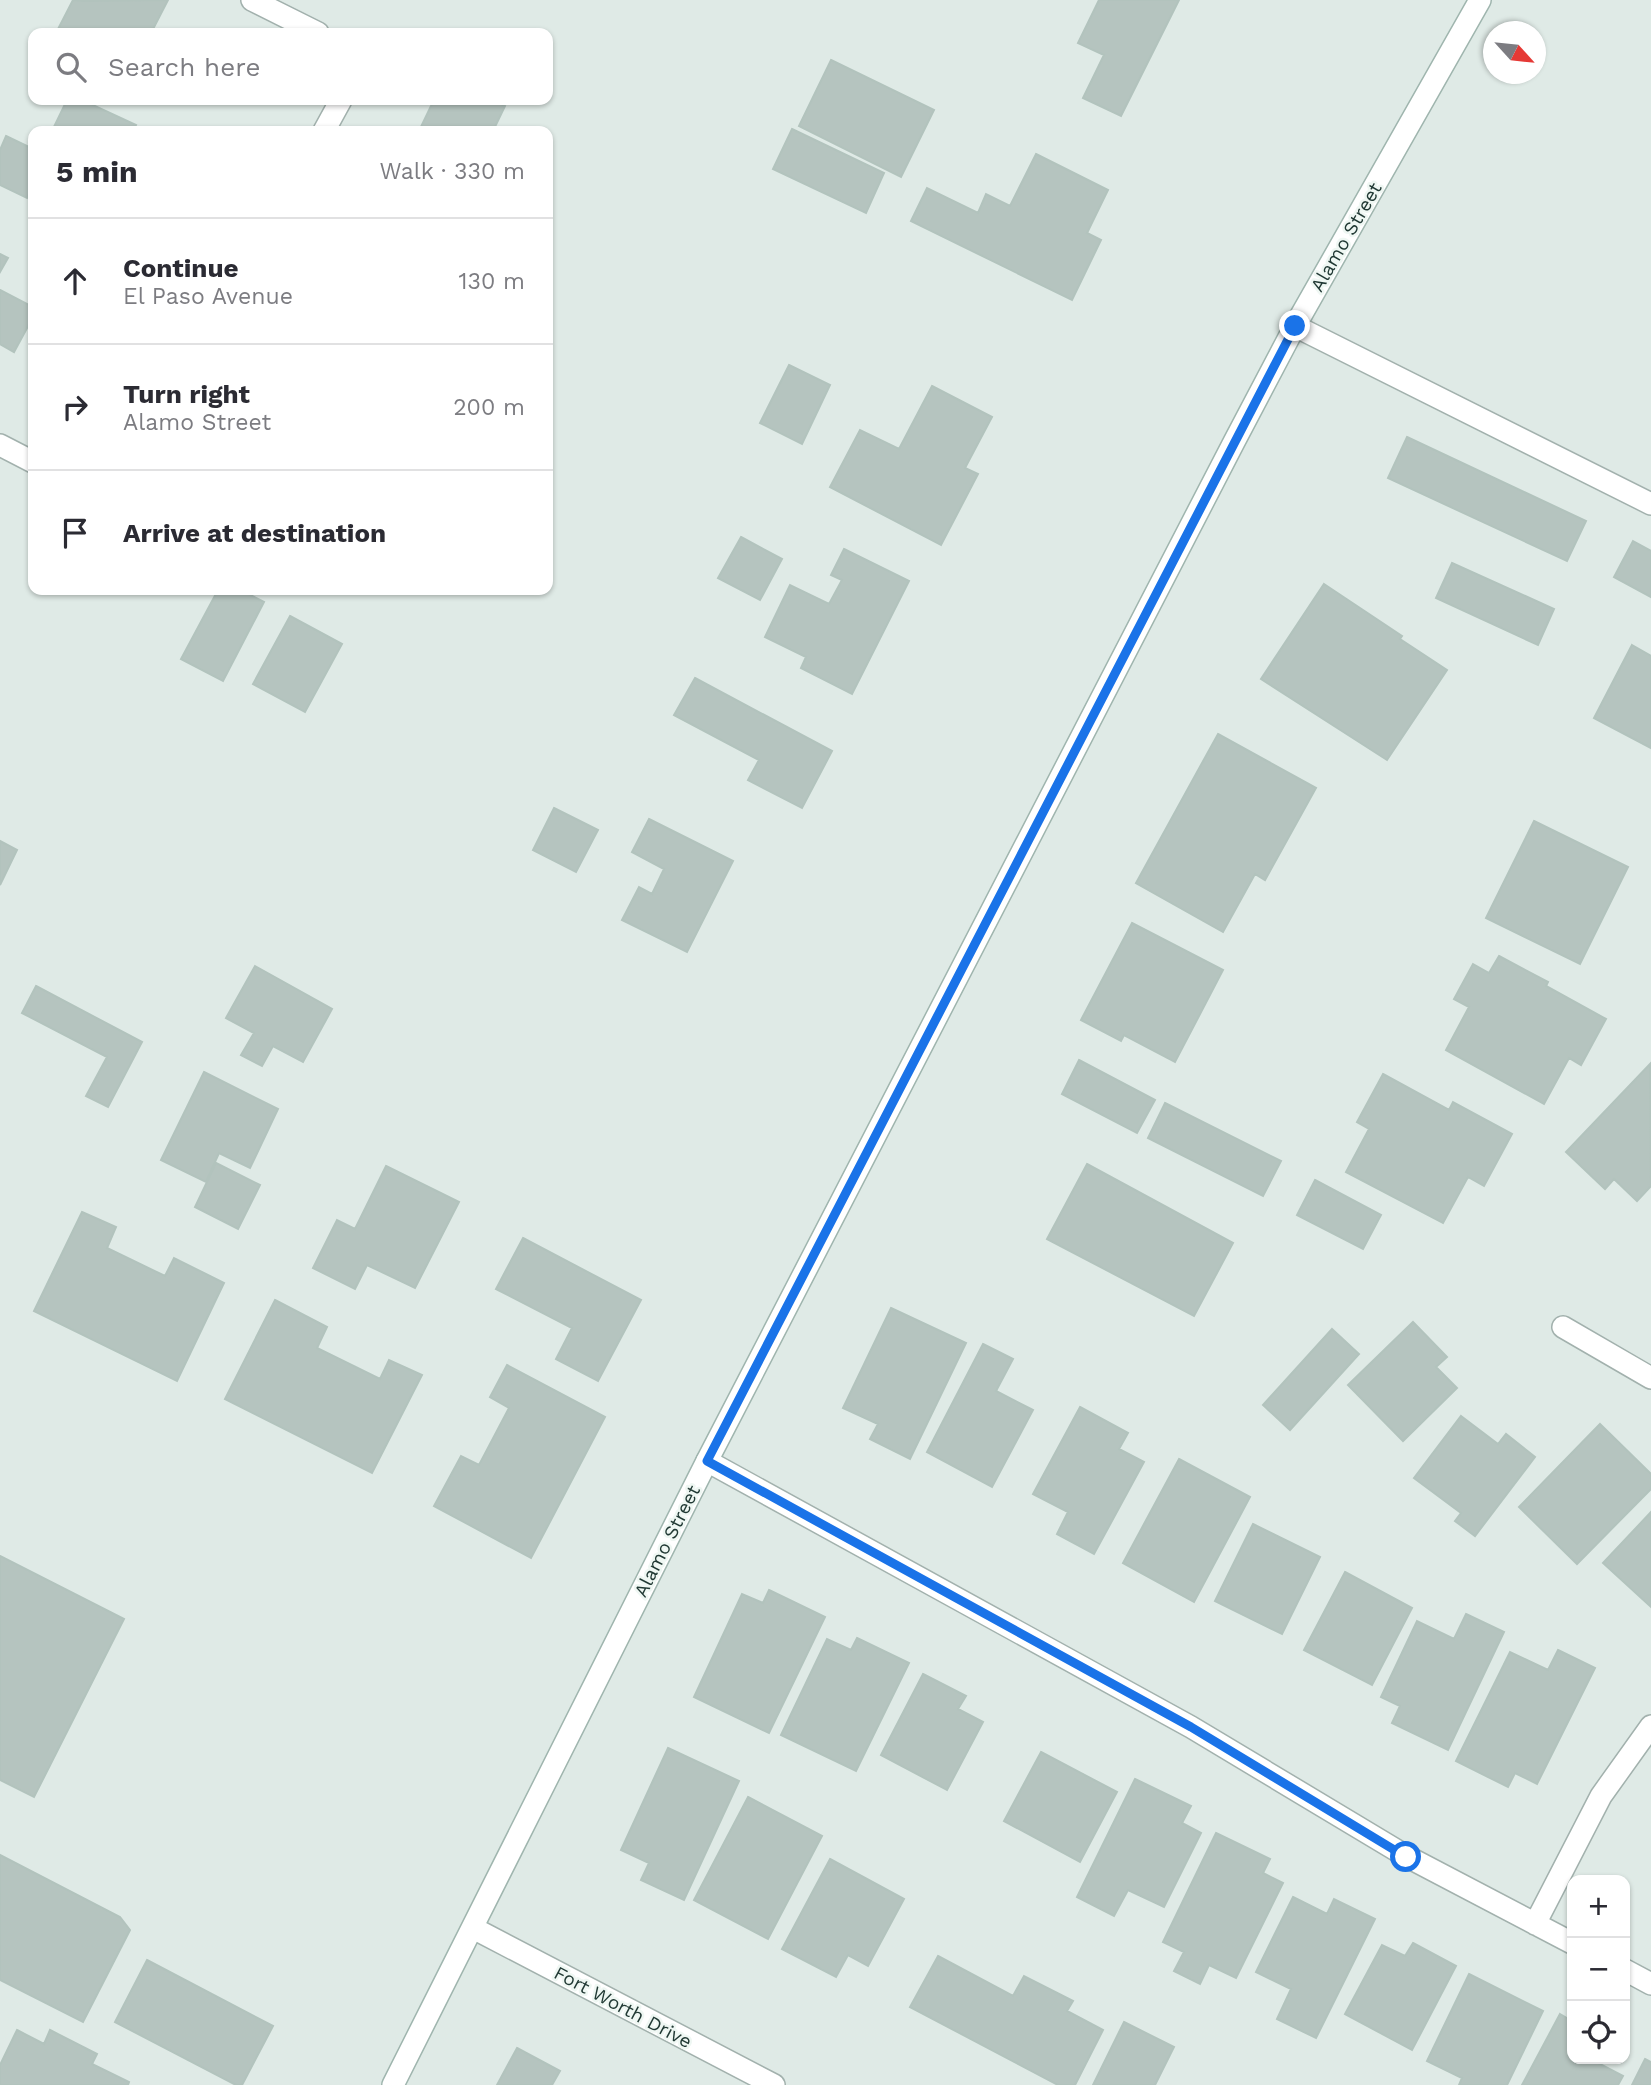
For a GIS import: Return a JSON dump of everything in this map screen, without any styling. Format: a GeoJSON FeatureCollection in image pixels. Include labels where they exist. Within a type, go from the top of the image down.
{"type":"FeatureCollection","features":[{"type":"Feature","properties":{"kind":"main road"},"geometry":{"type":"LineString","coordinates":[[252,0],[308,28]]}},
{"type":"Feature","properties":{"kind":"main road","name":"Alamo Street"},"geometry":{"type":"LineString","coordinates":[[393,2085],[707,1461],[1295,326],[1480,0]]}},
{"type":"Feature","properties":{"kind":"main road"},"geometry":{"type":"LineString","coordinates":[[327,126],[338,105]]}},
{"type":"Feature","properties":{"kind":"main road"},"geometry":{"type":"LineString","coordinates":[[1295,326],[1651,504]]}},
{"type":"Feature","properties":{"kind":"main road"},"geometry":{"type":"LineString","coordinates":[[0,446],[28,460]]}},
{"type":"Feature","properties":{"kind":"main road"},"geometry":{"type":"LineString","coordinates":[[1563,1327],[1651,1378]]}},
{"type":"Feature","properties":{"kind":"main road"},"geometry":{"type":"LineString","coordinates":[[707,1461],[1191,1727],[1406,1857],[1567,1940]]}},
{"type":"Feature","properties":{"kind":"main road"},"geometry":{"type":"LineString","coordinates":[[1535,1924],[1601,1796],[1651,1726]]}},
{"type":"Feature","properties":{"kind":"main road","name":"Fort Worth Drive"},"geometry":{"type":"LineString","coordinates":[[473,1928],[774,2085]]}},
{"type":"Feature","properties":{"kind":"main road"},"geometry":{"type":"LineString","coordinates":[[1630,1972],[1651,1983]]}},
{"type":"Feature","properties":{"kind":"building"},"geometry":{"type":"Polygon","coordinates":[[[73,0],[168,0],[154,28],[59,28],[73,0]]]}},
{"type":"Feature","properties":{"kind":"building"},"geometry":{"type":"Polygon","coordinates":[[[1099,0],[1179,0],[1121,116],[1083,98],[1104,55],[1078,43],[1099,0]]]}},
{"type":"Feature","properties":{"kind":"building"},"geometry":{"type":"Polygon","coordinates":[[[831,60],[934,110],[901,177],[799,126],[831,60]]]}},
{"type":"Feature","properties":{"kind":"building"},"geometry":{"type":"Polygon","coordinates":[[[65,105],[93,105],[136,125],[136,126],[54,126],[65,105]]]}},
{"type":"Feature","properties":{"kind":"building"},"geometry":{"type":"Polygon","coordinates":[[[432,105],[505,106],[495,126],[421,126],[432,105]]]}},
{"type":"Feature","properties":{"kind":"building"},"geometry":{"type":"Polygon","coordinates":[[[792,129],[884,173],[866,213],[773,169],[792,129]]]}},
{"type":"Feature","properties":{"kind":"building"},"geometry":{"type":"Polygon","coordinates":[[[6,136],[28,147],[27,198],[0,185],[0,150],[6,136]]]}},
{"type":"Feature","properties":{"kind":"building"},"geometry":{"type":"Polygon","coordinates":[[[1036,154],[1108,190],[1087,233],[1101,240],[1072,300],[911,221],[927,188],[978,213],[986,194],[1010,206],[1036,154]]]}},
{"type":"Feature","properties":{"kind":"building"},"geometry":{"type":"Polygon","coordinates":[[[0,254],[8,258],[0,272],[0,254]]]}},
{"type":"Feature","properties":{"kind":"building"},"geometry":{"type":"Polygon","coordinates":[[[0,290],[28,304],[28,326],[14,352],[0,344],[0,290]]]}},
{"type":"Feature","properties":{"kind":"building"},"geometry":{"type":"Polygon","coordinates":[[[789,365],[830,385],[802,444],[760,423],[789,365]]]}},
{"type":"Feature","properties":{"kind":"building"},"geometry":{"type":"Polygon","coordinates":[[[932,386],[992,417],[965,468],[978,474],[941,545],[830,487],[860,430],[899,449],[932,386]]]}},
{"type":"Feature","properties":{"kind":"building"},"geometry":{"type":"Polygon","coordinates":[[[1407,437],[1586,521],[1567,561],[1388,478],[1407,437]]]}},
{"type":"Feature","properties":{"kind":"building"},"geometry":{"type":"Polygon","coordinates":[[[741,537],[782,559],[760,600],[718,578],[741,537]]]}},
{"type":"Feature","properties":{"kind":"building"},"geometry":{"type":"Polygon","coordinates":[[[1633,541],[1651,551],[1651,597],[1614,577],[1633,541]]]}},
{"type":"Feature","properties":{"kind":"building"},"geometry":{"type":"Polygon","coordinates":[[[844,549],[909,581],[852,694],[801,668],[806,657],[765,637],[790,585],[829,604],[842,580],[831,575],[844,549]]]}},
{"type":"Feature","properties":{"kind":"building"},"geometry":{"type":"Polygon","coordinates":[[[1452,563],[1554,609],[1538,645],[1436,598],[1452,563]]]}},
{"type":"Feature","properties":{"kind":"building"},"geometry":{"type":"Polygon","coordinates":[[[1324,584],[1447,670],[1387,760],[1261,679],[1324,584]]]}},
{"type":"Feature","properties":{"kind":"building"},"geometry":{"type":"Polygon","coordinates":[[[215,595],[251,595],[264,602],[223,681],[181,659],[215,595]]]}},
{"type":"Feature","properties":{"kind":"building"},"geometry":{"type":"Polygon","coordinates":[[[290,616],[342,644],[305,712],[253,684],[290,616]]]}},
{"type":"Feature","properties":{"kind":"building"},"geometry":{"type":"Polygon","coordinates":[[[1632,645],[1651,656],[1651,748],[1594,718],[1632,645]]]}},
{"type":"Feature","properties":{"kind":"building"},"geometry":{"type":"Polygon","coordinates":[[[695,678],[832,751],[802,808],[748,780],[759,760],[674,715],[695,678]]]}},
{"type":"Feature","properties":{"kind":"building"},"geometry":{"type":"Polygon","coordinates":[[[1218,734],[1316,788],[1265,880],[1255,874],[1223,932],[1136,883],[1218,734]]]}},
{"type":"Feature","properties":{"kind":"building"},"geometry":{"type":"Polygon","coordinates":[[[554,808],[598,830],[576,872],[533,850],[554,808]]]}},
{"type":"Feature","properties":{"kind":"building"},"geometry":{"type":"Polygon","coordinates":[[[649,819],[733,861],[687,952],[622,920],[639,887],[652,894],[664,869],[632,852],[649,819]]]}},
{"type":"Feature","properties":{"kind":"building"},"geometry":{"type":"Polygon","coordinates":[[[1534,821],[1628,867],[1580,964],[1486,918],[1534,821]]]}},
{"type":"Feature","properties":{"kind":"building"},"geometry":{"type":"Polygon","coordinates":[[[0,841],[17,850],[0,885],[0,841]]]}},
{"type":"Feature","properties":{"kind":"building"},"geometry":{"type":"Polygon","coordinates":[[[1132,923],[1223,970],[1175,1062],[1124,1035],[1121,1041],[1081,1020],[1132,923]]]}},
{"type":"Feature","properties":{"kind":"building"},"geometry":{"type":"Polygon","coordinates":[[[1499,956],[1548,982],[1546,986],[1606,1019],[1581,1065],[1569,1058],[1544,1104],[1446,1050],[1469,1007],[1454,999],[1473,964],[1489,973],[1499,956]]]}},
{"type":"Feature","properties":{"kind":"building"},"geometry":{"type":"Polygon","coordinates":[[[255,966],[332,1009],[303,1062],[273,1046],[262,1066],[241,1055],[254,1033],[226,1018],[255,966]]]}},
{"type":"Feature","properties":{"kind":"building"},"geometry":{"type":"Polygon","coordinates":[[[36,986],[142,1042],[108,1107],[86,1096],[107,1057],[22,1013],[36,986]]]}},
{"type":"Feature","properties":{"kind":"building"},"geometry":{"type":"Polygon","coordinates":[[[1079,1060],[1155,1100],[1137,1133],[1062,1094],[1079,1060]]]}},
{"type":"Feature","properties":{"kind":"building"},"geometry":{"type":"Polygon","coordinates":[[[1650,1064],[1651,1186],[1637,1201],[1614,1179],[1605,1189],[1566,1152],[1650,1064]]]}},
{"type":"Feature","properties":{"kind":"building"},"geometry":{"type":"Polygon","coordinates":[[[204,1072],[278,1109],[250,1168],[219,1153],[206,1182],[161,1160],[204,1072]]]}},
{"type":"Feature","properties":{"kind":"building"},"geometry":{"type":"Polygon","coordinates":[[[1383,1074],[1449,1110],[1453,1102],[1512,1134],[1484,1186],[1468,1177],[1443,1223],[1346,1172],[1369,1129],[1357,1122],[1383,1074]]]}},
{"type":"Feature","properties":{"kind":"building"},"geometry":{"type":"Polygon","coordinates":[[[1165,1103],[1281,1161],[1263,1196],[1148,1138],[1165,1103]]]}},
{"type":"Feature","properties":{"kind":"building"},"geometry":{"type":"Polygon","coordinates":[[[216,1163],[260,1185],[238,1229],[195,1207],[216,1163]]]}},
{"type":"Feature","properties":{"kind":"building"},"geometry":{"type":"Polygon","coordinates":[[[1087,1164],[1233,1243],[1194,1316],[1047,1239],[1087,1164]]]}},
{"type":"Feature","properties":{"kind":"building"},"geometry":{"type":"Polygon","coordinates":[[[386,1166],[459,1202],[415,1288],[367,1265],[355,1289],[313,1268],[337,1220],[355,1229],[386,1166]]]}},
{"type":"Feature","properties":{"kind":"building"},"geometry":{"type":"Polygon","coordinates":[[[1315,1180],[1381,1215],[1363,1249],[1297,1215],[1315,1180]]]}},
{"type":"Feature","properties":{"kind":"building"},"geometry":{"type":"Polygon","coordinates":[[[82,1212],[116,1227],[107,1248],[165,1276],[174,1258],[224,1283],[177,1381],[34,1311],[82,1212]]]}},
{"type":"Feature","properties":{"kind":"building"},"geometry":{"type":"Polygon","coordinates":[[[523,1238],[641,1300],[598,1381],[556,1359],[572,1328],[496,1289],[523,1238]]]}},
{"type":"Feature","properties":{"kind":"building"},"geometry":{"type":"Polygon","coordinates":[[[275,1300],[327,1327],[317,1348],[380,1379],[389,1360],[422,1375],[372,1473],[225,1399],[275,1300]]]}},
{"type":"Feature","properties":{"kind":"building"},"geometry":{"type":"Polygon","coordinates":[[[891,1308],[966,1343],[910,1459],[870,1439],[878,1424],[843,1408],[891,1308]]]}},
{"type":"Feature","properties":{"kind":"building"},"geometry":{"type":"Polygon","coordinates":[[[1413,1322],[1447,1357],[1436,1367],[1457,1388],[1403,1441],[1348,1385],[1413,1322]]]}},
{"type":"Feature","properties":{"kind":"building"},"geometry":{"type":"Polygon","coordinates":[[[1332,1329],[1359,1354],[1290,1430],[1263,1405],[1332,1329]]]}},
{"type":"Feature","properties":{"kind":"building"},"geometry":{"type":"Polygon","coordinates":[[[983,1344],[1013,1359],[996,1391],[1033,1410],[992,1487],[927,1452],[983,1344]]]}},
{"type":"Feature","properties":{"kind":"building"},"geometry":{"type":"Polygon","coordinates":[[[507,1365],[605,1417],[531,1558],[434,1506],[461,1456],[479,1465],[509,1408],[490,1397],[507,1365]]]}},
{"type":"Feature","properties":{"kind":"building"},"geometry":{"type":"Polygon","coordinates":[[[1080,1407],[1128,1433],[1119,1449],[1144,1462],[1094,1554],[1057,1534],[1068,1512],[1033,1494],[1080,1407]]]}},
{"type":"Feature","properties":{"kind":"building"},"geometry":{"type":"Polygon","coordinates":[[[1461,1416],[1498,1444],[1506,1434],[1535,1457],[1475,1536],[1455,1521],[1461,1513],[1414,1478],[1461,1416]]]}},
{"type":"Feature","properties":{"kind":"building"},"geometry":{"type":"Polygon","coordinates":[[[1600,1424],[1651,1474],[1651,1489],[1577,1564],[1519,1507],[1600,1424]]]}},
{"type":"Feature","properties":{"kind":"building"},"geometry":{"type":"Polygon","coordinates":[[[1179,1459],[1250,1497],[1194,1602],[1123,1563],[1179,1459]]]}},
{"type":"Feature","properties":{"kind":"building"},"geometry":{"type":"Polygon","coordinates":[[[1651,1512],[1651,1607],[1603,1563],[1651,1512]]]}},
{"type":"Feature","properties":{"kind":"building"},"geometry":{"type":"Polygon","coordinates":[[[1253,1524],[1320,1557],[1282,1634],[1215,1601],[1253,1524]]]}},
{"type":"Feature","properties":{"kind":"building"},"geometry":{"type":"Polygon","coordinates":[[[0,1556],[124,1619],[34,1797],[0,1780],[0,1556]]]}},
{"type":"Feature","properties":{"kind":"building"},"geometry":{"type":"Polygon","coordinates":[[[1345,1572],[1412,1608],[1372,1685],[1304,1650],[1345,1572]]]}},
{"type":"Feature","properties":{"kind":"building"},"geometry":{"type":"Polygon","coordinates":[[[769,1590],[825,1617],[769,1733],[694,1697],[742,1594],[763,1603],[769,1590]]]}},
{"type":"Feature","properties":{"kind":"building"},"geometry":{"type":"Polygon","coordinates":[[[1466,1614],[1504,1632],[1448,1750],[1392,1723],[1400,1706],[1381,1697],[1417,1621],[1454,1639],[1466,1614]]]}},
{"type":"Feature","properties":{"kind":"building"},"geometry":{"type":"Polygon","coordinates":[[[857,1638],[909,1663],[856,1771],[781,1735],[827,1639],[851,1650],[857,1638]]]}},
{"type":"Feature","properties":{"kind":"building"},"geometry":{"type":"Polygon","coordinates":[[[1558,1650],[1595,1668],[1537,1784],[1515,1773],[1508,1787],[1456,1761],[1510,1652],[1548,1670],[1558,1650]]]}},
{"type":"Feature","properties":{"kind":"building"},"geometry":{"type":"Polygon","coordinates":[[[923,1674],[966,1696],[958,1709],[983,1722],[947,1790],[881,1755],[923,1674]]]}},
{"type":"Feature","properties":{"kind":"building"},"geometry":{"type":"Polygon","coordinates":[[[668,1748],[739,1781],[684,1900],[641,1880],[649,1863],[621,1850],[668,1748]]]}},
{"type":"Feature","properties":{"kind":"building"},"geometry":{"type":"Polygon","coordinates":[[[1041,1752],[1117,1792],[1080,1862],[1004,1821],[1041,1752]]]}},
{"type":"Feature","properties":{"kind":"building"},"geometry":{"type":"Polygon","coordinates":[[[1135,1779],[1191,1806],[1182,1823],[1201,1833],[1164,1907],[1128,1890],[1114,1916],[1077,1897],[1135,1779]]]}},
{"type":"Feature","properties":{"kind":"building"},"geometry":{"type":"Polygon","coordinates":[[[748,1797],[822,1836],[768,1939],[694,1900],[748,1797]]]}},
{"type":"Feature","properties":{"kind":"building"},"geometry":{"type":"Polygon","coordinates":[[[1216,1833],[1270,1859],[1263,1873],[1283,1883],[1236,1978],[1209,1965],[1200,1984],[1174,1971],[1184,1952],[1163,1942],[1216,1833]]]}},
{"type":"Feature","properties":{"kind":"building"},"geometry":{"type":"Polygon","coordinates":[[[0,1855],[120,1917],[130,1930],[83,2022],[0,1980],[0,1855]]]}},
{"type":"Feature","properties":{"kind":"building"},"geometry":{"type":"Polygon","coordinates":[[[830,1859],[904,1899],[868,1966],[848,1955],[836,1977],[782,1949],[830,1859]]]}},
{"type":"Feature","properties":{"kind":"building"},"geometry":{"type":"Polygon","coordinates":[[[1293,1897],[1327,1914],[1334,1899],[1375,1919],[1316,2038],[1277,2019],[1291,1989],[1256,1972],[1293,1897]]]}},
{"type":"Feature","properties":{"kind":"building"},"geometry":{"type":"Polygon","coordinates":[[[1413,1943],[1456,1966],[1412,2050],[1345,2014],[1382,1945],[1405,1956],[1413,1943]]]}},
{"type":"Feature","properties":{"kind":"building"},"geometry":{"type":"Polygon","coordinates":[[[938,1956],[1013,1996],[1024,1976],[1073,2001],[1067,2011],[1103,2030],[1075,2085],[1058,2085],[910,2007],[938,1956]]]}},
{"type":"Feature","properties":{"kind":"building"},"geometry":{"type":"Polygon","coordinates":[[[147,1960],[273,2026],[242,2085],[236,2085],[115,2022],[147,1960]]]}},
{"type":"Feature","properties":{"kind":"building"},"geometry":{"type":"Polygon","coordinates":[[[1469,1974],[1543,2011],[1507,2085],[1459,2085],[1462,2078],[1427,2061],[1469,1974]]]}},
{"type":"Feature","properties":{"kind":"building"},"geometry":{"type":"Polygon","coordinates":[[[1560,2014],[1567,2018],[1567,2064],[1600,2064],[1623,2076],[1618,2085],[1522,2085],[1560,2014]]]}},
{"type":"Feature","properties":{"kind":"building"},"geometry":{"type":"Polygon","coordinates":[[[1124,2022],[1174,2047],[1155,2085],[1093,2085],[1124,2022]]]}},
{"type":"Feature","properties":{"kind":"building"},"geometry":{"type":"Polygon","coordinates":[[[17,2030],[44,2044],[50,2030],[97,2054],[92,2064],[129,2082],[128,2085],[0,2085],[0,2065],[17,2030]]]}},
{"type":"Feature","properties":{"kind":"building"},"geometry":{"type":"Polygon","coordinates":[[[517,2048],[560,2071],[552,2085],[497,2085],[517,2048]]]}},
{"type":"Feature","properties":{"kind":"building"},"geometry":{"type":"Polygon","coordinates":[[[1645,2059],[1651,2062],[1651,2085],[1632,2085],[1645,2059]]]}},
{"type":"Feature","properties":{"kind":"route"},"geometry":{"type":"LineString","coordinates":[[1295,326],[707,1461],[1191,1727],[1406,1857]]}}]}
